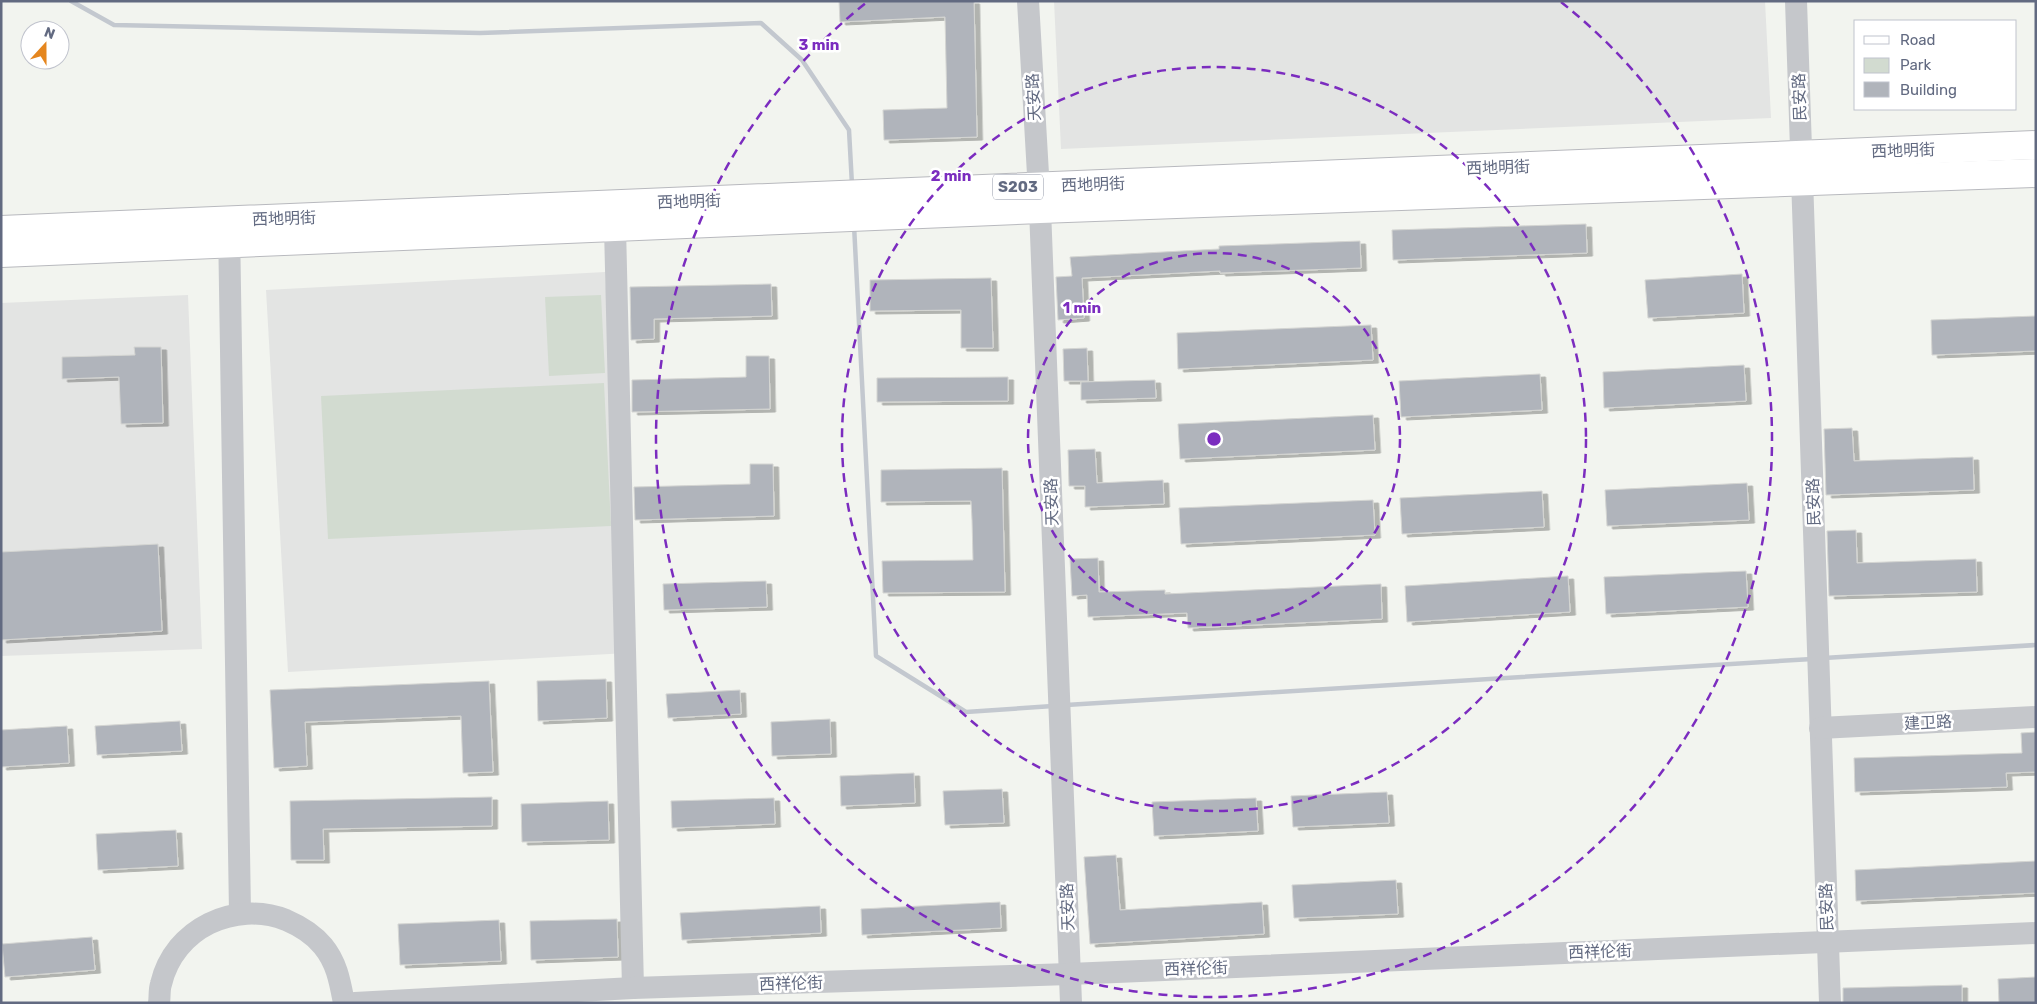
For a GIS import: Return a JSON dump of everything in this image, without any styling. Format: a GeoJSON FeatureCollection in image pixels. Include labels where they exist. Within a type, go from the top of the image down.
{"type":"FeatureCollection","features":[{"type":"Feature","properties":{"kind":"main road","name":"西地明街"},"geometry":{"type":"LineString","coordinates":[[1802,168],[2036,145]]}},
{"type":"Feature","properties":{"kind":"main road","name":"西地明街"},"geometry":{"type":"LineString","coordinates":[[1,253],[230,232],[1039,198],[1802,168],[2036,172]]}},
{"type":"Feature","properties":{"kind":"main road","name":"西地明街"},"geometry":{"type":"LineString","coordinates":[[1,230],[230,232],[615,227],[1039,198]]}},
{"type":"Feature","properties":{"kind":"street","name":"天安路"},"geometry":{"type":"LineString","coordinates":[[1028,1],[1039,198],[1070,1003]]}},
{"type":"Feature","properties":{"kind":"street","name":"民安路"},"geometry":{"type":"LineString","coordinates":[[1796,1],[1830,1003]]}},
{"type":"Feature","properties":{"kind":"street"},"geometry":{"type":"LineString","coordinates":[[615,227],[633,988]]}},
{"type":"Feature","properties":{"kind":"street"},"geometry":{"type":"LineString","coordinates":[[230,232],[240,913]]}},
{"type":"Feature","properties":{"kind":"street","name":"建卫路"},"geometry":{"type":"LineString","coordinates":[[1820,728],[2036,717]]}},
{"type":"Feature","properties":{"kind":"street"},"geometry":{"type":"LineString","coordinates":[[159,1003],[160,984],[171,958],[189,936],[213,920],[240,913],[271,914],[300,926],[323,946],[335,966],[339,973],[344,1003]]}},
{"type":"Feature","properties":{"kind":"street","name":"西祥伦街"},"geometry":{"type":"LineString","coordinates":[[355,1003],[633,988],[1069,974],[2036,933]]}},
{"type":"Feature","properties":{"kind":"shaded area"},"geometry":{"type":"Polygon","coordinates":[[[1054,1],[1765,1],[1771,118],[1061,149],[1054,1]]]}},
{"type":"Feature","properties":{"kind":"shaded area"},"geometry":{"type":"Polygon","coordinates":[[[605,272],[627,653],[288,672],[266,290],[605,272]]]}},
{"type":"Feature","properties":{"kind":"shaded area"},"geometry":{"type":"Polygon","coordinates":[[[188,295],[202,649],[1,656],[1,303],[188,295]]]}},
{"type":"Feature","properties":{"kind":"green space"},"geometry":{"type":"Polygon","coordinates":[[[601,295],[605,373],[549,376],[545,297],[601,295]]]}},
{"type":"Feature","properties":{"kind":"green space"},"geometry":{"type":"Polygon","coordinates":[[[604,383],[611,526],[328,539],[321,396],[604,383]]]}},
{"type":"Feature","properties":{"kind":"building"},"geometry":{"type":"Polygon","coordinates":[[[839,1],[974,1],[977,137],[884,140],[883,110],[947,108],[945,17],[840,22],[839,1]]]}},
{"type":"Feature","properties":{"kind":"building"},"geometry":{"type":"Polygon","coordinates":[[[1586,224],[1587,253],[1393,260],[1392,230],[1586,224]]]}},
{"type":"Feature","properties":{"kind":"building"},"geometry":{"type":"Polygon","coordinates":[[[1360,241],[1361,268],[1220,273],[1220,271],[1082,278],[1084,318],[1058,320],[1056,277],[1072,276],[1070,257],[1219,249],[1219,246],[1360,241]]]}},
{"type":"Feature","properties":{"kind":"building"},"geometry":{"type":"Polygon","coordinates":[[[1742,274],[1744,313],[1648,318],[1645,280],[1742,274]]]}},
{"type":"Feature","properties":{"kind":"building"},"geometry":{"type":"Polygon","coordinates":[[[991,278],[993,348],[961,348],[961,310],[870,311],[870,280],[991,278]]]}},
{"type":"Feature","properties":{"kind":"building"},"geometry":{"type":"Polygon","coordinates":[[[771,284],[772,316],[654,319],[654,339],[631,340],[630,287],[771,284]]]}},
{"type":"Feature","properties":{"kind":"building"},"geometry":{"type":"Polygon","coordinates":[[[2036,316],[2036,351],[1932,355],[1931,320],[2036,316]]]}},
{"type":"Feature","properties":{"kind":"building"},"geometry":{"type":"Polygon","coordinates":[[[1371,325],[1373,360],[1178,369],[1177,333],[1371,325]]]}},
{"type":"Feature","properties":{"kind":"building"},"geometry":{"type":"Polygon","coordinates":[[[134,347],[161,347],[163,423],[121,424],[119,377],[62,379],[62,357],[135,355],[134,347]]]}},
{"type":"Feature","properties":{"kind":"building"},"geometry":{"type":"Polygon","coordinates":[[[1087,348],[1088,381],[1064,381],[1063,349],[1087,348]]]}},
{"type":"Feature","properties":{"kind":"building"},"geometry":{"type":"Polygon","coordinates":[[[746,356],[769,356],[770,409],[632,412],[632,380],[746,377],[746,356]]]}},
{"type":"Feature","properties":{"kind":"building"},"geometry":{"type":"Polygon","coordinates":[[[1744,365],[1746,401],[1604,408],[1603,372],[1744,365]]]}},
{"type":"Feature","properties":{"kind":"building"},"geometry":{"type":"Polygon","coordinates":[[[1540,374],[1542,410],[1401,417],[1399,381],[1540,374]]]}},
{"type":"Feature","properties":{"kind":"building"},"geometry":{"type":"Polygon","coordinates":[[[1008,377],[1008,401],[877,402],[877,378],[1008,377]]]}},
{"type":"Feature","properties":{"kind":"building"},"geometry":{"type":"Polygon","coordinates":[[[1155,380],[1156,398],[1081,400],[1081,382],[1155,380]]]}},
{"type":"Feature","properties":{"kind":"building"},"geometry":{"type":"Polygon","coordinates":[[[1373,415],[1375,450],[1180,459],[1178,424],[1373,415]]]}},
{"type":"Feature","properties":{"kind":"building"},"geometry":{"type":"Polygon","coordinates":[[[1852,428],[1854,461],[1973,457],[1974,490],[1826,495],[1824,429],[1852,428]]]}},
{"type":"Feature","properties":{"kind":"building"},"geometry":{"type":"Polygon","coordinates":[[[1095,449],[1097,483],[1163,480],[1164,504],[1085,507],[1085,486],[1069,486],[1068,450],[1095,449]]]}},
{"type":"Feature","properties":{"kind":"building"},"geometry":{"type":"Polygon","coordinates":[[[750,464],[773,464],[774,516],[635,520],[634,487],[750,484],[750,464]]]}},
{"type":"Feature","properties":{"kind":"building"},"geometry":{"type":"Polygon","coordinates":[[[1002,468],[1005,592],[883,593],[882,561],[973,560],[971,501],[881,502],[881,470],[1002,468]]]}},
{"type":"Feature","properties":{"kind":"building"},"geometry":{"type":"Polygon","coordinates":[[[1747,483],[1749,520],[1607,526],[1605,490],[1747,483]]]}},
{"type":"Feature","properties":{"kind":"building"},"geometry":{"type":"Polygon","coordinates":[[[1542,491],[1544,527],[1402,534],[1400,498],[1542,491]]]}},
{"type":"Feature","properties":{"kind":"building"},"geometry":{"type":"Polygon","coordinates":[[[1373,500],[1375,535],[1181,544],[1179,508],[1373,500]]]}},
{"type":"Feature","properties":{"kind":"building"},"geometry":{"type":"Polygon","coordinates":[[[1856,530],[1857,563],[1976,559],[1977,592],[1829,596],[1827,531],[1856,530]]]}},
{"type":"Feature","properties":{"kind":"building"},"geometry":{"type":"Polygon","coordinates":[[[158,544],[162,631],[1,640],[1,552],[158,544]]]}},
{"type":"Feature","properties":{"kind":"building"},"geometry":{"type":"Polygon","coordinates":[[[1098,558],[1099,592],[1165,590],[1165,594],[1381,584],[1382,619],[1188,628],[1187,613],[1088,617],[1087,595],[1072,596],[1070,559],[1098,558]]]}},
{"type":"Feature","properties":{"kind":"building"},"geometry":{"type":"Polygon","coordinates":[[[1746,571],[1748,607],[1606,614],[1604,577],[1746,571]]]}},
{"type":"Feature","properties":{"kind":"building"},"geometry":{"type":"Polygon","coordinates":[[[1568,576],[1570,612],[1407,622],[1405,586],[1568,576]]]}},
{"type":"Feature","properties":{"kind":"building"},"geometry":{"type":"Polygon","coordinates":[[[766,581],[767,607],[664,610],[663,584],[766,581]]]}},
{"type":"Feature","properties":{"kind":"building"},"geometry":{"type":"Polygon","coordinates":[[[606,679],[607,718],[538,721],[537,681],[606,679]]]}},
{"type":"Feature","properties":{"kind":"building"},"geometry":{"type":"Polygon","coordinates":[[[489,681],[493,772],[463,773],[461,716],[305,722],[307,766],[274,768],[270,690],[489,681]]]}},
{"type":"Feature","properties":{"kind":"building"},"geometry":{"type":"Polygon","coordinates":[[[740,690],[741,714],[668,718],[666,694],[740,690]]]}},
{"type":"Feature","properties":{"kind":"building"},"geometry":{"type":"Polygon","coordinates":[[[830,719],[831,754],[772,756],[771,722],[830,719]]]}},
{"type":"Feature","properties":{"kind":"building"},"geometry":{"type":"Polygon","coordinates":[[[180,721],[182,751],[97,755],[95,726],[180,721]]]}},
{"type":"Feature","properties":{"kind":"building"},"geometry":{"type":"Polygon","coordinates":[[[67,726],[69,763],[1,767],[1,730],[67,726]]]}},
{"type":"Feature","properties":{"kind":"building"},"geometry":{"type":"Polygon","coordinates":[[[2036,732],[2036,772],[2006,773],[2007,787],[1855,792],[1854,758],[2022,753],[2021,733],[2036,732]]]}},
{"type":"Feature","properties":{"kind":"building"},"geometry":{"type":"Polygon","coordinates":[[[914,773],[915,803],[841,806],[840,776],[914,773]]]}},
{"type":"Feature","properties":{"kind":"building"},"geometry":{"type":"Polygon","coordinates":[[[1002,789],[1004,823],[945,825],[943,791],[1002,789]]]}},
{"type":"Feature","properties":{"kind":"building"},"geometry":{"type":"Polygon","coordinates":[[[1387,792],[1389,823],[1293,827],[1291,796],[1387,792]]]}},
{"type":"Feature","properties":{"kind":"building"},"geometry":{"type":"Polygon","coordinates":[[[492,797],[492,826],[323,829],[324,860],[291,860],[290,801],[492,797]]]}},
{"type":"Feature","properties":{"kind":"building"},"geometry":{"type":"Polygon","coordinates":[[[774,798],[775,824],[672,828],[671,801],[774,798]]]}},
{"type":"Feature","properties":{"kind":"building"},"geometry":{"type":"Polygon","coordinates":[[[1256,798],[1258,831],[1154,836],[1152,802],[1256,798]]]}},
{"type":"Feature","properties":{"kind":"building"},"geometry":{"type":"Polygon","coordinates":[[[608,801],[609,840],[522,842],[521,804],[608,801]]]}},
{"type":"Feature","properties":{"kind":"building"},"geometry":{"type":"Polygon","coordinates":[[[176,830],[178,866],[98,870],[96,834],[176,830]]]}},
{"type":"Feature","properties":{"kind":"building"},"geometry":{"type":"Polygon","coordinates":[[[1116,855],[1120,910],[1262,902],[1264,934],[1090,944],[1084,857],[1116,855]]]}},
{"type":"Feature","properties":{"kind":"building"},"geometry":{"type":"Polygon","coordinates":[[[2036,861],[2036,893],[1856,901],[1855,870],[2036,861]]]}},
{"type":"Feature","properties":{"kind":"building"},"geometry":{"type":"Polygon","coordinates":[[[1396,880],[1398,914],[1294,918],[1292,885],[1396,880]]]}},
{"type":"Feature","properties":{"kind":"building"},"geometry":{"type":"Polygon","coordinates":[[[1000,902],[1001,928],[862,935],[861,909],[1000,902]]]}},
{"type":"Feature","properties":{"kind":"building"},"geometry":{"type":"Polygon","coordinates":[[[820,906],[821,933],[682,940],[680,913],[820,906]]]}},
{"type":"Feature","properties":{"kind":"building"},"geometry":{"type":"Polygon","coordinates":[[[617,919],[618,957],[531,960],[530,921],[617,919]]]}},
{"type":"Feature","properties":{"kind":"building"},"geometry":{"type":"Polygon","coordinates":[[[499,920],[501,961],[400,965],[398,924],[499,920]]]}},
{"type":"Feature","properties":{"kind":"building"},"geometry":{"type":"Polygon","coordinates":[[[92,937],[95,970],[5,977],[2,944],[92,937]]]}},
{"type":"Feature","properties":{"kind":"building"},"geometry":{"type":"Polygon","coordinates":[[[2036,977],[2036,1003],[1999,1003],[1998,979],[2036,977]]]}},
{"type":"Feature","properties":{"kind":"building"},"geometry":{"type":"Polygon","coordinates":[[[1962,985],[1962,1003],[1843,1003],[1843,988],[1962,985]]]}},
{"type":"Feature","properties":{"kind":"waterway"},"geometry":{"type":"LineString","coordinates":[[71,1],[114,25],[480,33],[761,23],[802,60],[849,130],[852,185]]}},
{"type":"Feature","properties":{"kind":"waterway"},"geometry":{"type":"LineString","coordinates":[[854,225],[876,656],[966,712],[1053,706]]}},
{"type":"Feature","properties":{"kind":"waterway"},"geometry":{"type":"LineString","coordinates":[[1824,658],[2036,645]]}},
{"type":"Feature","properties":{"kind":"waterway"},"geometry":{"type":"LineString","coordinates":[[1066,705],[1812,659]]}}]}
